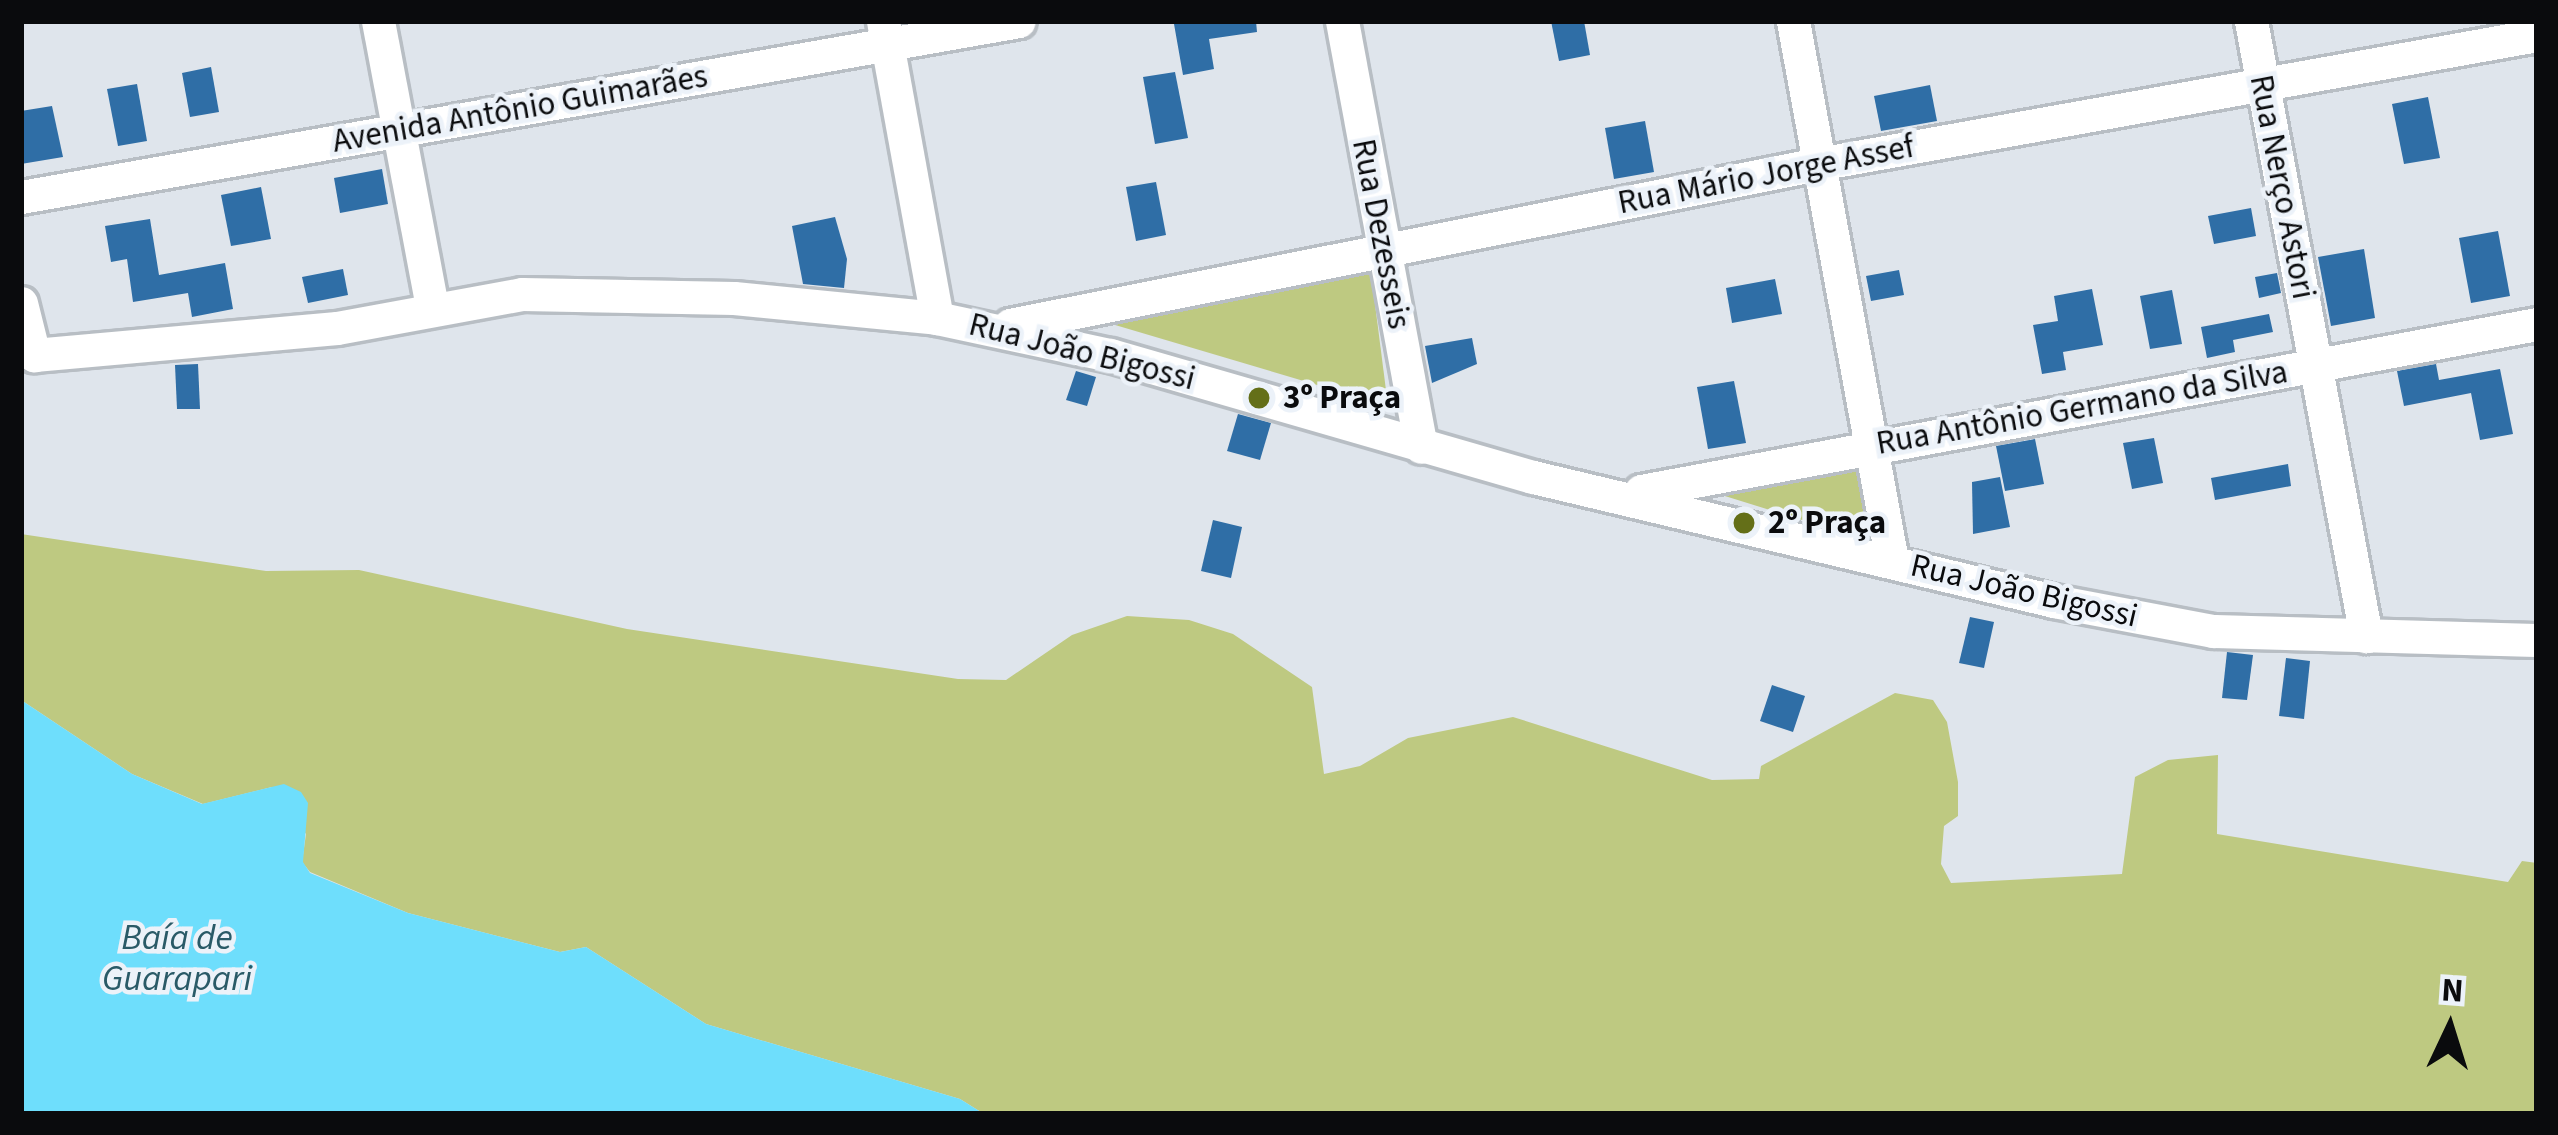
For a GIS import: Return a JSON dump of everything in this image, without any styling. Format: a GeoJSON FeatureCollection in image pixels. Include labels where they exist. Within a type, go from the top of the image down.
{"type":"FeatureCollection","features":[{"type":"Feature","properties":{"kind":"street"},"geometry":{"type":"LineString","coordinates":[[378,21],[432,308]]}},
{"type":"Feature","properties":{"kind":"street","name":"Avenida Antônio Guimarães"},"geometry":{"type":"LineString","coordinates":[[21,197],[398,130],[885,33],[1019,21]]}},
{"type":"Feature","properties":{"kind":"street","name":"Rua Dezesseis"},"geometry":{"type":"LineString","coordinates":[[1342,21],[1421,447]]}},
{"type":"Feature","properties":{"kind":"street"},"geometry":{"type":"LineString","coordinates":[[1793,21],[1892,561]]}},
{"type":"Feature","properties":{"kind":"street","name":"Rua Nerço Astori"},"geometry":{"type":"LineString","coordinates":[[2251,21],[2366,637]]}},
{"type":"Feature","properties":{"kind":"street"},"geometry":{"type":"LineString","coordinates":[[885,33],[937,318]]}},
{"type":"Feature","properties":{"kind":"street","name":"Rua Mário Jorge Assef"},"geometry":{"type":"LineString","coordinates":[[997,328],[1818,164],[2537,35]]}},
{"type":"Feature","properties":{"kind":"street","name":"Rua João Bigossi"},"geometry":{"type":"LineString","coordinates":[[21,303],[34,355],[337,328],[432,308],[562,294],[734,298],[937,318],[997,328],[1421,447],[1892,561],[2213,631],[2537,640]]}},
{"type":"Feature","properties":{"kind":"street","name":"Rua Antônio Germano da Silva"},"geometry":{"type":"LineString","coordinates":[[1627,494],[2537,324]]}},
{"type":"Feature","properties":{"kind":"green space"},"geometry":{"type":"Polygon","coordinates":[[[1370,265],[1388,406],[1105,322],[1370,265]]]}},
{"type":"Feature","properties":{"kind":"green space"},"geometry":{"type":"Polygon","coordinates":[[[1864,457],[1876,543],[1712,492],[1864,457]]]}},
{"type":"Feature","properties":{"kind":"green space"},"geometry":{"type":"Polygon","coordinates":[[[21,534],[266,571],[359,570],[627,629],[958,679],[1006,680],[1072,635],[1127,616],[1189,620],[1233,634],[1312,687],[1324,774],[1360,766],[1408,738],[1513,717],[1712,780],[1759,779],[1761,766],[1895,693],[1933,700],[1947,722],[1958,782],[1958,816],[1944,826],[1941,864],[1951,883],[2122,874],[2135,777],[2168,760],[2218,755],[2217,834],[2508,882],[2522,861],[2537,863],[2537,1114],[984,1114],[960,1099],[706,1024],[586,947],[560,952],[408,913],[310,872],[302,862],[306,834],[272,787],[203,804],[132,774],[21,700],[21,534]]]}},
{"type":"Feature","properties":{"kind":"water","name":"Baía de Guarapari"},"geometry":{"type":"Polygon","coordinates":[[[21,700],[132,774],[202,804],[284,784],[301,792],[308,803],[303,862],[310,873],[408,913],[560,952],[586,947],[706,1024],[960,1099],[984,1114],[21,1114],[21,700]]]}},
{"type":"Feature","properties":{"kind":"building"},"geometry":{"type":"Polygon","coordinates":[[[1256,21],[1257,32],[1209,39],[1214,69],[1183,75],[1174,24],[1256,21]]]}},
{"type":"Feature","properties":{"kind":"building"},"geometry":{"type":"Polygon","coordinates":[[[1551,21],[1584,21],[1590,55],[1559,61],[1551,21]]]}},
{"type":"Feature","properties":{"kind":"building"},"geometry":{"type":"Polygon","coordinates":[[[211,67],[219,112],[190,117],[182,73],[211,67]]]}},
{"type":"Feature","properties":{"kind":"building"},"geometry":{"type":"Polygon","coordinates":[[[1175,72],[1188,138],[1155,144],[1143,77],[1175,72]]]}},
{"type":"Feature","properties":{"kind":"building"},"geometry":{"type":"Polygon","coordinates":[[[137,84],[147,141],[118,146],[107,89],[137,84]]]}},
{"type":"Feature","properties":{"kind":"building"},"geometry":{"type":"Polygon","coordinates":[[[1930,85],[1937,121],[1881,131],[1874,96],[1930,85]]]}},
{"type":"Feature","properties":{"kind":"building"},"geometry":{"type":"Polygon","coordinates":[[[2428,97],[2440,158],[2404,164],[2392,104],[2428,97]]]}},
{"type":"Feature","properties":{"kind":"building"},"geometry":{"type":"Polygon","coordinates":[[[52,106],[63,157],[21,164],[21,111],[52,106]]]}},
{"type":"Feature","properties":{"kind":"building"},"geometry":{"type":"Polygon","coordinates":[[[1645,121],[1654,172],[1614,179],[1605,128],[1645,121]]]}},
{"type":"Feature","properties":{"kind":"building"},"geometry":{"type":"Polygon","coordinates":[[[382,169],[388,204],[340,213],[334,178],[382,169]]]}},
{"type":"Feature","properties":{"kind":"building"},"geometry":{"type":"Polygon","coordinates":[[[1156,182],[1166,235],[1136,241],[1126,187],[1156,182]]]}},
{"type":"Feature","properties":{"kind":"building"},"geometry":{"type":"Polygon","coordinates":[[[261,187],[271,239],[231,246],[221,195],[261,187]]]}},
{"type":"Feature","properties":{"kind":"building"},"geometry":{"type":"Polygon","coordinates":[[[2251,208],[2256,236],[2214,244],[2208,216],[2251,208]]]}},
{"type":"Feature","properties":{"kind":"building"},"geometry":{"type":"Polygon","coordinates":[[[835,217],[847,259],[844,288],[803,284],[792,226],[835,217]]]}},
{"type":"Feature","properties":{"kind":"building"},"geometry":{"type":"Polygon","coordinates":[[[150,219],[159,275],[225,263],[233,309],[192,317],[188,293],[133,302],[127,259],[111,262],[105,226],[150,219]]]}},
{"type":"Feature","properties":{"kind":"building"},"geometry":{"type":"Polygon","coordinates":[[[2498,231],[2510,296],[2471,303],[2459,238],[2498,231]]]}},
{"type":"Feature","properties":{"kind":"building"},"geometry":{"type":"Polygon","coordinates":[[[2364,249],[2375,318],[2331,326],[2318,257],[2364,249]]]}},
{"type":"Feature","properties":{"kind":"building"},"geometry":{"type":"Polygon","coordinates":[[[343,269],[348,295],[308,303],[302,277],[343,269]]]}},
{"type":"Feature","properties":{"kind":"building"},"geometry":{"type":"Polygon","coordinates":[[[1899,270],[1904,295],[1871,301],[1866,276],[1899,270]]]}},
{"type":"Feature","properties":{"kind":"building"},"geometry":{"type":"Polygon","coordinates":[[[2277,273],[2281,293],[2259,298],[2255,277],[2277,273]]]}},
{"type":"Feature","properties":{"kind":"building"},"geometry":{"type":"Polygon","coordinates":[[[1775,279],[1782,314],[1732,323],[1726,288],[1775,279]]]}},
{"type":"Feature","properties":{"kind":"building"},"geometry":{"type":"Polygon","coordinates":[[[2092,289],[2103,345],[2063,352],[2066,370],[2042,374],[2033,325],[2058,321],[2054,296],[2092,289]]]}},
{"type":"Feature","properties":{"kind":"building"},"geometry":{"type":"Polygon","coordinates":[[[2172,290],[2182,344],[2150,349],[2140,296],[2172,290]]]}},
{"type":"Feature","properties":{"kind":"building"},"geometry":{"type":"Polygon","coordinates":[[[2269,314],[2273,332],[2233,340],[2235,352],[2207,358],[2201,327],[2269,314]]]}},
{"type":"Feature","properties":{"kind":"building"},"geometry":{"type":"Polygon","coordinates":[[[1472,338],[1477,364],[1432,383],[1425,346],[1472,338]]]}},
{"type":"Feature","properties":{"kind":"building"},"geometry":{"type":"Polygon","coordinates":[[[198,364],[200,409],[177,409],[175,365],[198,364]]]}},
{"type":"Feature","properties":{"kind":"building"},"geometry":{"type":"Polygon","coordinates":[[[2436,364],[2439,380],[2500,369],[2513,434],[2480,440],[2471,393],[2404,406],[2397,371],[2436,364]]]}},
{"type":"Feature","properties":{"kind":"building"},"geometry":{"type":"Polygon","coordinates":[[[1076,371],[1096,377],[1087,406],[1066,400],[1076,371]]]}},
{"type":"Feature","properties":{"kind":"building"},"geometry":{"type":"Polygon","coordinates":[[[1734,381],[1746,443],[1708,449],[1697,387],[1734,381]]]}},
{"type":"Feature","properties":{"kind":"building"},"geometry":{"type":"Polygon","coordinates":[[[1238,414],[1271,423],[1260,460],[1227,451],[1238,414]]]}},
{"type":"Feature","properties":{"kind":"building"},"geometry":{"type":"Polygon","coordinates":[[[2154,438],[2163,483],[2132,489],[2123,443],[2154,438]]]}},
{"type":"Feature","properties":{"kind":"building"},"geometry":{"type":"Polygon","coordinates":[[[2035,439],[2044,484],[2005,491],[1996,446],[2035,439]]]}},
{"type":"Feature","properties":{"kind":"building"},"geometry":{"type":"Polygon","coordinates":[[[2288,464],[2291,486],[2215,500],[2211,478],[2288,464]]]}},
{"type":"Feature","properties":{"kind":"building"},"geometry":{"type":"Polygon","coordinates":[[[2000,477],[2010,527],[1973,534],[1972,482],[2000,477]]]}},
{"type":"Feature","properties":{"kind":"building"},"geometry":{"type":"Polygon","coordinates":[[[1213,520],[1242,527],[1231,578],[1201,571],[1213,520]]]}},
{"type":"Feature","properties":{"kind":"building"},"geometry":{"type":"Polygon","coordinates":[[[1970,617],[1994,622],[1984,668],[1959,663],[1970,617]]]}},
{"type":"Feature","properties":{"kind":"building"},"geometry":{"type":"Polygon","coordinates":[[[2227,652],[2253,655],[2247,700],[2222,698],[2227,652]]]}},
{"type":"Feature","properties":{"kind":"building"},"geometry":{"type":"Polygon","coordinates":[[[2286,658],[2310,661],[2304,719],[2279,716],[2286,658]]]}},
{"type":"Feature","properties":{"kind":"building"},"geometry":{"type":"Polygon","coordinates":[[[1772,685],[1805,696],[1793,732],[1760,721],[1772,685]]]}},
{"type":"Feature","properties":{"kind":"place","name":"3º Praça"},"geometry":{"type":"Point","coordinates":[1259,398]}},
{"type":"Feature","properties":{"kind":"place","name":"2º Praça"},"geometry":{"type":"Point","coordinates":[1744,523]}}]}
